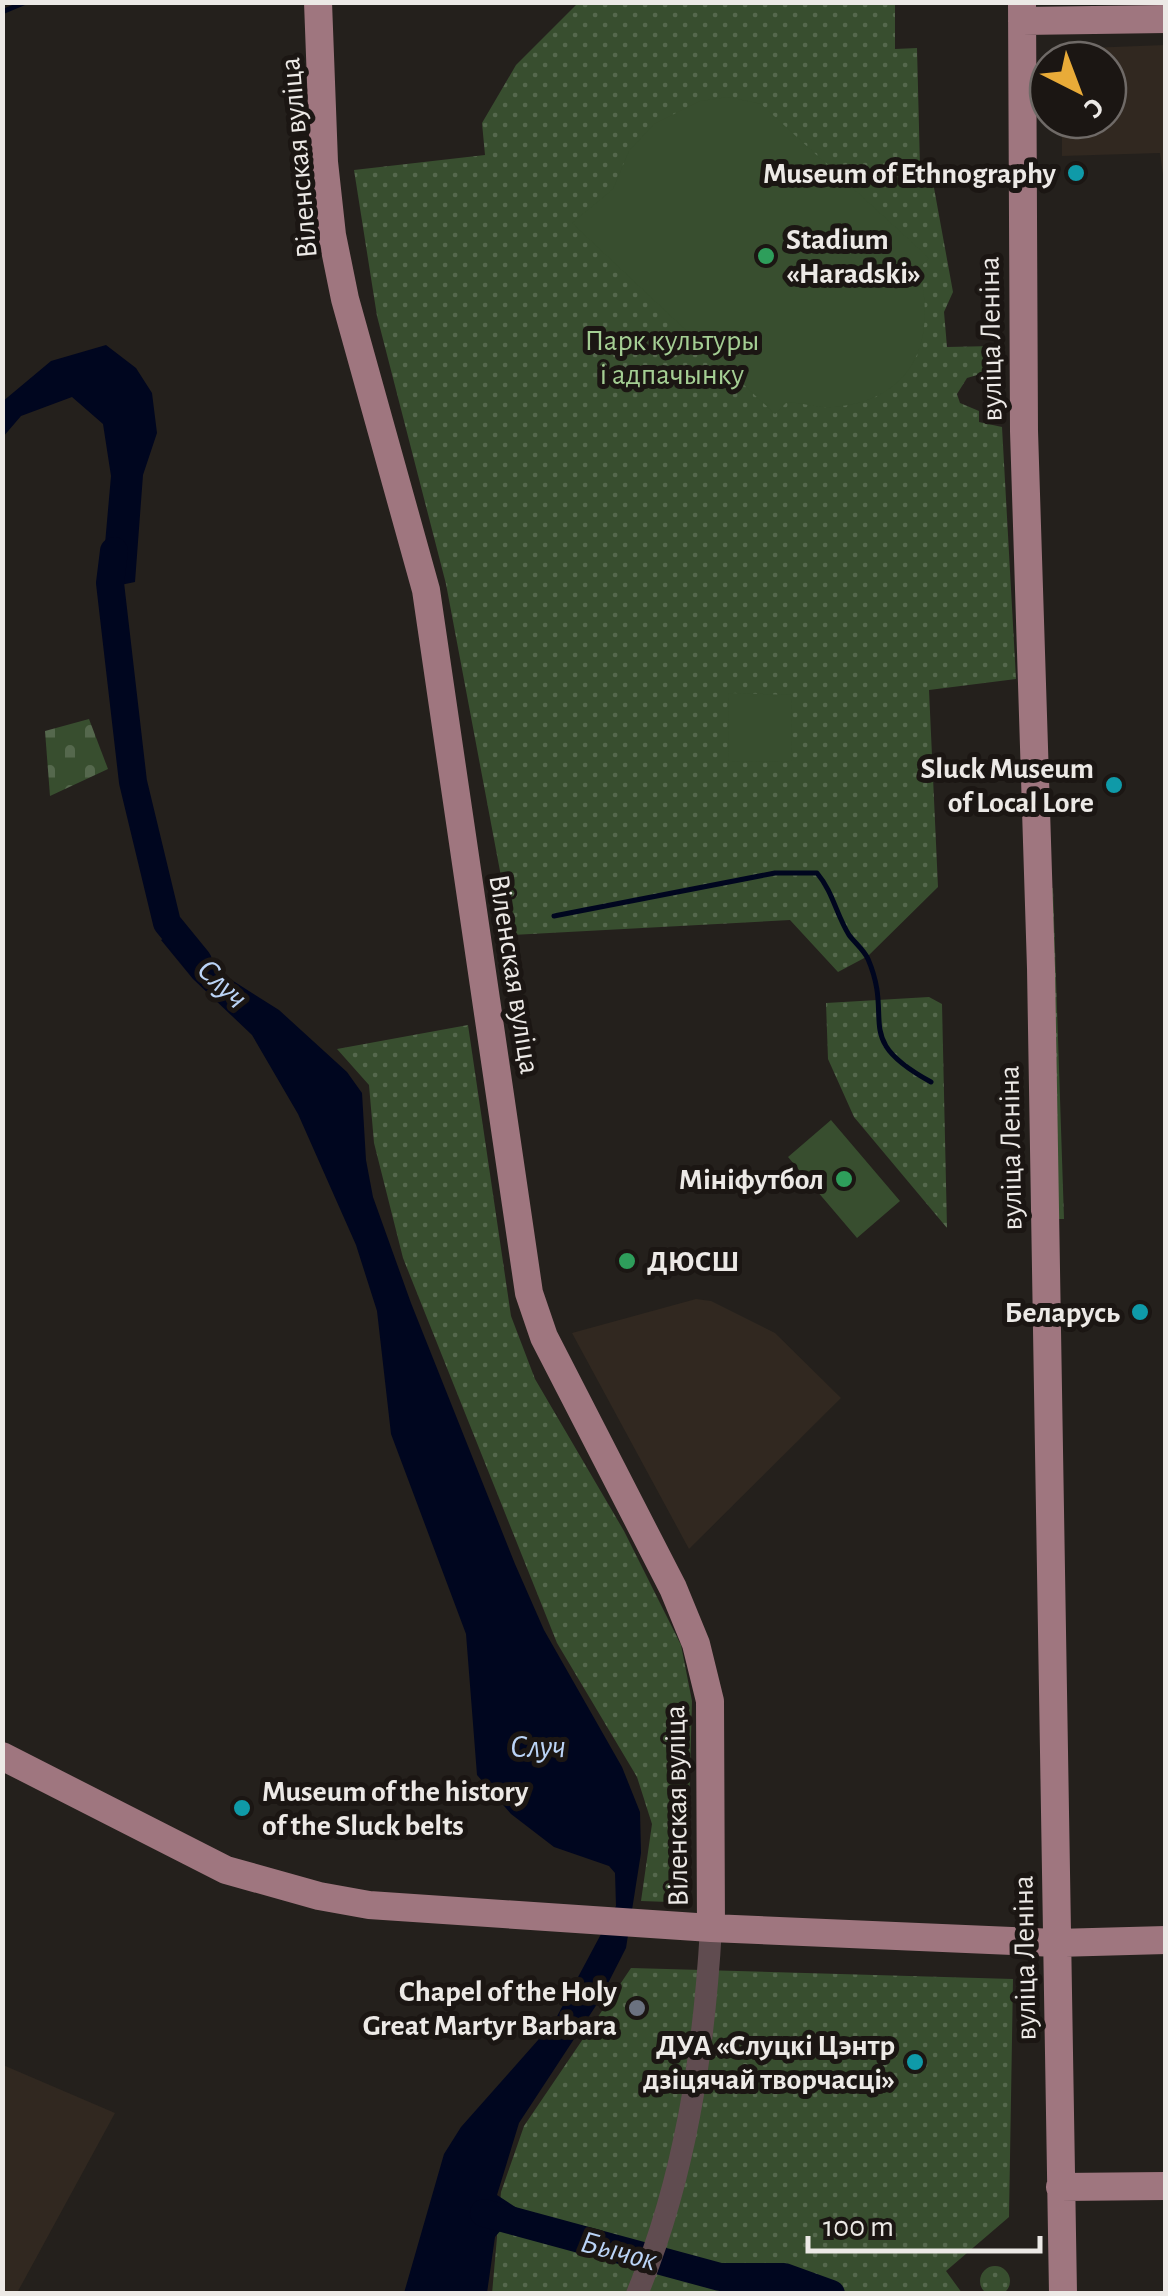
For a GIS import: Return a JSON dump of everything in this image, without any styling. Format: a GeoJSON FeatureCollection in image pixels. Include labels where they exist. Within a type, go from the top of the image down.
{"type":"FeatureCollection","features":[{"type":"Feature","properties":{"kind":"main road","name":"Віленская вуліца"},"geometry":{"type":"LineString","coordinates":[[318,2],[324,162],[332,235],[345,298],[426,590],[529,1293],[544,1337],[674,1588],[696,1644],[710,1718],[710,1928]]}},
{"type":"Feature","properties":{"kind":"main road"},"geometry":{"type":"LineString","coordinates":[[1022,12],[1166,19]]}},
{"type":"Feature","properties":{"kind":"main road","name":"вуліца Леніна"},"geometry":{"type":"LineString","coordinates":[[1022,12],[1024,431],[1041,968],[1062,2294]]}},
{"type":"Feature","properties":{"kind":"main road"},"geometry":{"type":"LineString","coordinates":[[2,1756],[226,1870],[276,1886],[405,1909],[710,1928],[1056,1943],[1166,1940]]}},
{"type":"Feature","properties":{"kind":"main road"},"geometry":{"type":"LineString","coordinates":[[1060,2187],[1166,2186]]}},
{"type":"Feature","properties":{"kind":"street"},"geometry":{"type":"LineString","coordinates":[[640,2288],[663,2221],[691,2106],[710,1928]]}},
{"type":"Feature","properties":{"kind":"shaded area"},"geometry":{"type":"Polygon","coordinates":[[[1165,45],[1165,190],[1160,153],[1062,156],[1062,140],[1128,140],[1128,46],[1165,45]]]}},
{"type":"Feature","properties":{"kind":"shaded area"},"geometry":{"type":"Polygon","coordinates":[[[696,1299],[711,1301],[775,1333],[841,1398],[689,1549],[572,1333],[696,1299]]]}},
{"type":"Feature","properties":{"kind":"shaded area"},"geometry":{"type":"Polygon","coordinates":[[[3,2065],[115,2113],[17,2293],[3,2293],[3,2065]]]}},
{"type":"Feature","properties":{"kind":"green space","name":"Парк культуры і адпачынку"},"geometry":{"type":"Polygon","coordinates":[[[578,3],[895,3],[895,49],[917,48],[920,167],[932,177],[953,292],[944,312],[947,347],[994,346],[994,370],[967,378],[957,394],[960,403],[979,411],[979,422],[1002,427],[1016,679],[929,690],[938,887],[868,956],[838,972],[790,920],[512,935],[446,584],[377,316],[354,170],[485,155],[482,123],[516,65],[578,3]]]}},
{"type":"Feature","properties":{"kind":"green space","name":"Stadium «Haradski»"},"geometry":{"type":"Polygon","coordinates":[[[729,97],[761,104],[929,258],[919,269],[925,319],[921,342],[914,362],[884,392],[862,402],[834,407],[787,402],[775,414],[572,223],[613,189],[629,151],[654,124],[700,101],[729,97]]]}},
{"type":"Feature","properties":{"kind":"green space"},"geometry":{"type":"Polygon","coordinates":[[[729,693],[792,695],[791,762],[728,761],[729,693]]]}},
{"type":"Feature","properties":{"kind":"green space"},"geometry":{"type":"Polygon","coordinates":[[[89,719],[108,769],[50,796],[45,731],[89,719]]]}},
{"type":"Feature","properties":{"kind":"green space"},"geometry":{"type":"Polygon","coordinates":[[[1053,888],[1064,1219],[1056,1219],[1047,889],[1053,888]]]}},
{"type":"Feature","properties":{"kind":"green space"},"geometry":{"type":"Polygon","coordinates":[[[929,997],[942,1004],[947,1228],[854,1117],[828,1059],[826,1003],[929,997]]]}},
{"type":"Feature","properties":{"kind":"green space"},"geometry":{"type":"Polygon","coordinates":[[[468,1025],[511,1316],[535,1379],[624,1531],[681,1645],[692,1701],[687,1884],[672,1885],[669,1902],[641,1901],[652,1824],[637,1777],[557,1643],[403,1258],[374,1143],[369,1085],[337,1049],[468,1025]]]}},
{"type":"Feature","properties":{"kind":"green space","name":"Мініфутбол"},"geometry":{"type":"Polygon","coordinates":[[[831,1120],[900,1201],[857,1238],[788,1157],[831,1120]]]}},
{"type":"Feature","properties":{"kind":"green space"},"geometry":{"type":"Polygon","coordinates":[[[631,1968],[1013,1979],[1009,2217],[946,2271],[962,2293],[492,2294],[501,2192],[524,2126],[631,1968]]]}},
{"type":"Feature","properties":{"kind":"green space"},"geometry":{"type":"Polygon","coordinates":[[[995,2266],[1006,2270],[1010,2281],[1006,2292],[995,2296],[984,2292],[980,2281],[984,2270],[995,2266]]]}},
{"type":"Feature","properties":{"kind":"water"},"geometry":{"type":"Polygon","coordinates":[[[106,345],[136,368],[152,393],[157,433],[143,475],[135,582],[101,589],[111,476],[103,424],[72,397],[21,416],[3,437],[2,402],[51,361],[106,345]]]}},
{"type":"Feature","properties":{"kind":"water","name":"Случ"},"geometry":{"type":"Polygon","coordinates":[[[184,927],[227,977],[279,1010],[347,1072],[362,1093],[366,1160],[373,1197],[411,1303],[544,1630],[622,1767],[640,1812],[641,1853],[626,1948],[599,2001],[519,2123],[497,2195],[523,2212],[516,2231],[501,2230],[495,2237],[487,2293],[404,2293],[444,2154],[461,2127],[554,2022],[616,1906],[615,1873],[609,1866],[554,1847],[511,1814],[477,1775],[466,1634],[391,1434],[377,1311],[356,1245],[298,1114],[252,1035],[193,979],[161,940],[184,927]]]}},
{"type":"Feature","properties":{"kind":"waterway"},"geometry":{"type":"LineString","coordinates":[[2,12],[26,2]]}},
{"type":"Feature","properties":{"kind":"waterway","name":"Случ"},"geometry":{"type":"LineString","coordinates":[[114,551],[110,583],[133,782],[167,923],[198,961]]}},
{"type":"Feature","properties":{"kind":"waterway"},"geometry":{"type":"LineString","coordinates":[[554,916],[775,873],[817,873],[849,935],[868,959],[883,1040],[906,1067],[931,1082]]}},
{"type":"Feature","properties":{"kind":"waterway","name":"Бычок"},"geometry":{"type":"LineString","coordinates":[[484,2213],[720,2277],[784,2277],[831,2294]]}},
{"type":"Feature","properties":{"kind":"place","name":"Museum of Ethnography"},"geometry":{"type":"Point","coordinates":[1076,173]}},
{"type":"Feature","properties":{"kind":"place","name":"Stadium «Haradski»"},"geometry":{"type":"Point","coordinates":[766,256]}},
{"type":"Feature","properties":{"kind":"place","name":"Sluck Museum of Local Lore"},"geometry":{"type":"Point","coordinates":[1114,785]}},
{"type":"Feature","properties":{"kind":"place","name":"Мініфутбол"},"geometry":{"type":"Point","coordinates":[844,1179]}},
{"type":"Feature","properties":{"kind":"place","name":"ДЮСШ"},"geometry":{"type":"Point","coordinates":[627,1261]}},
{"type":"Feature","properties":{"kind":"place","name":"Беларусь"},"geometry":{"type":"Point","coordinates":[1140,1312]}},
{"type":"Feature","properties":{"kind":"place","name":"Museum of the history of the Sluck belts"},"geometry":{"type":"Point","coordinates":[242,1808]}},
{"type":"Feature","properties":{"kind":"place","name":"Chapel of the Holy Great Martyr Barbara"},"geometry":{"type":"Point","coordinates":[637,2008]}},
{"type":"Feature","properties":{"kind":"place","name":"ДУА «Слуцкі Цэнтр дзіцячай творчасці»"},"geometry":{"type":"Point","coordinates":[915,2062]}}]}
